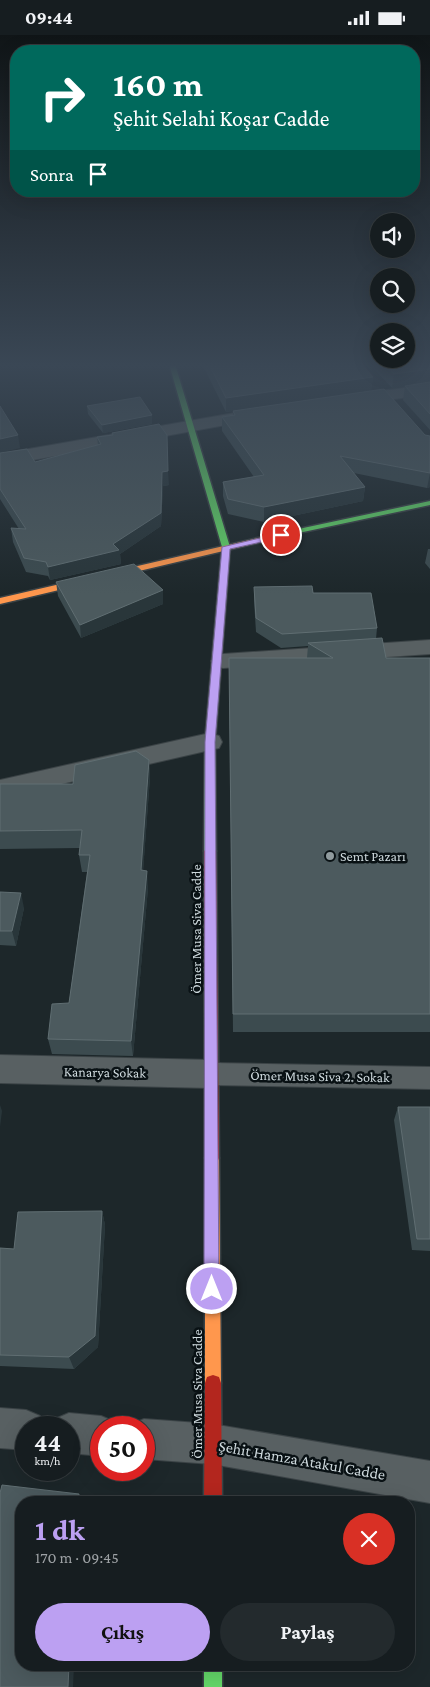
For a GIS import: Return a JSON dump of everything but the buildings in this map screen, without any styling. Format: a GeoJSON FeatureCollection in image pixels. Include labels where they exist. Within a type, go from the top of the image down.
{"type":"FeatureCollection","features":[{"type":"Feature","properties":{"kind":"main road","name":"Ömer Musa Siva Cadde"},"geometry":{"type":"LineString","coordinates":[[195,441],[226,547],[210,742],[212,1496]]}},
{"type":"Feature","properties":{"kind":"main road"},"geometry":{"type":"LineString","coordinates":[[0,601],[226,547],[430,503]]}},
{"type":"Feature","properties":{"kind":"main road"},"geometry":{"type":"LineString","coordinates":[[213,1671],[213,1687]]}},
{"type":"Feature","properties":{"kind":"street"},"geometry":{"type":"LineString","coordinates":[[0,460],[103,441]]}},
{"type":"Feature","properties":{"kind":"street"},"geometry":{"type":"LineString","coordinates":[[216,661],[430,647]]}},
{"type":"Feature","properties":{"kind":"street"},"geometry":{"type":"LineString","coordinates":[[0,789],[210,742]]}},
{"type":"Feature","properties":{"kind":"street","name":"Kanarya Sokak"},"geometry":{"type":"LineString","coordinates":[[0,1069],[211,1074]]}},
{"type":"Feature","properties":{"kind":"street"},"geometry":{"type":"LineString","coordinates":[[0,1428],[15,1429]]}},
{"type":"Feature","properties":{"kind":"street","name":"Şehit Hamza Atakul Cadde"},"geometry":{"type":"LineString","coordinates":[[155,1440],[212,1444],[430,1482]]}},
{"type":"Feature","properties":{"kind":"lane","name":"Ömer Musa Siva 2. Sokak"},"geometry":{"type":"LineString","coordinates":[[211,1074],[430,1078]]}},
{"type":"Feature","properties":{"kind":"traffic: fast"},"geometry":{"type":"LineString","coordinates":[[195,441],[226,547],[210,742],[210,851]]}},
{"type":"Feature","properties":{"kind":"traffic: fast"},"geometry":{"type":"LineString","coordinates":[[275,536],[430,503]]}},
{"type":"Feature","properties":{"kind":"traffic: fast"},"geometry":{"type":"LineString","coordinates":[[213,1671],[213,1687]]}},
{"type":"Feature","properties":{"kind":"traffic: slow"},"geometry":{"type":"LineString","coordinates":[[0,601],[275,536]]}},
{"type":"Feature","properties":{"kind":"traffic: slow"},"geometry":{"type":"LineString","coordinates":[[212,1158],[213,1383]]}},
{"type":"Feature","properties":{"kind":"traffic: jam"},"geometry":{"type":"LineString","coordinates":[[210,851],[212,1158]]}},
{"type":"Feature","properties":{"kind":"traffic: jam"},"geometry":{"type":"LineString","coordinates":[[213,1383],[213,1496]]}},
{"type":"Feature","properties":{"kind":"place","name":"Semt Pazarı"},"geometry":{"type":"Point","coordinates":[330,856]}},
{"type":"Feature","properties":{"kind":"route"},"geometry":{"type":"LineString","coordinates":[[212,1289],[210,742],[226,547],[281,535]]}}]}
